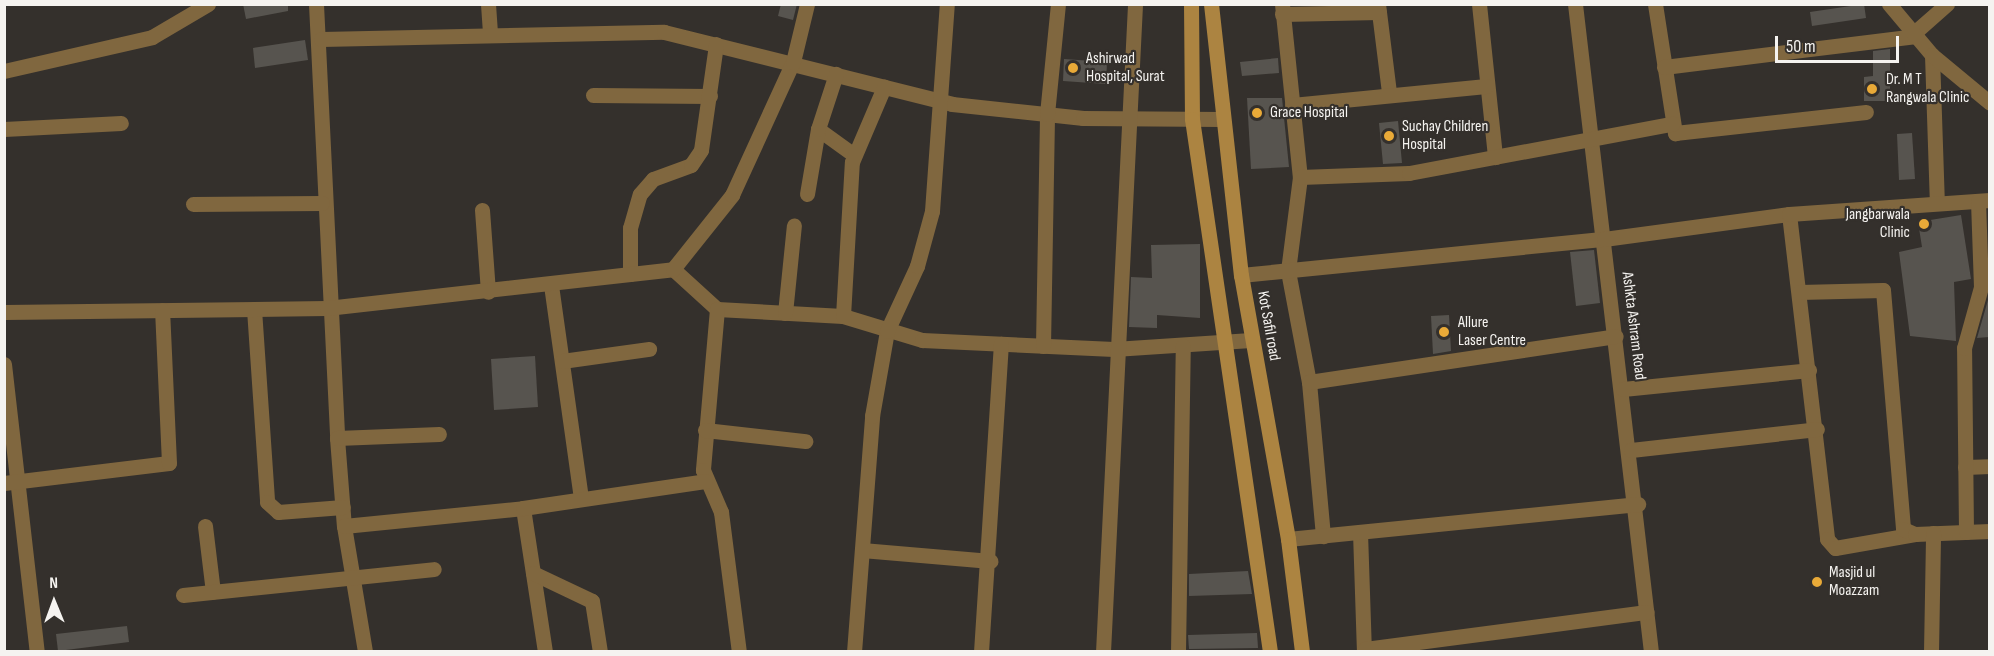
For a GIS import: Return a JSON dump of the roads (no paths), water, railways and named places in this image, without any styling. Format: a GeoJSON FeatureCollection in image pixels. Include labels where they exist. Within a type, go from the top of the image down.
{"type":"FeatureCollection","features":[{"type":"Feature","properties":{"kind":"main road"},"geometry":{"type":"LineString","coordinates":[[1191,4],[1192,119],[1221,340],[1270,651]]}},
{"type":"Feature","properties":{"kind":"main road","name":"Kot Safil road"},"geometry":{"type":"LineString","coordinates":[[1211,4],[1221,119],[1240,275],[1288,539],[1302,651]]}},
{"type":"Feature","properties":{"kind":"street"},"geometry":{"type":"LineString","coordinates":[[4,71],[152,37],[208,4]]}},
{"type":"Feature","properties":{"kind":"street"},"geometry":{"type":"LineString","coordinates":[[316,4],[321,39],[322,203],[327,308],[344,526],[365,651]]}},
{"type":"Feature","properties":{"kind":"street"},"geometry":{"type":"LineString","coordinates":[[488,4],[490,33]]}},
{"type":"Feature","properties":{"kind":"street"},"geometry":{"type":"LineString","coordinates":[[4,312],[327,308],[551,285],[673,269],[732,195],[793,62],[807,4]]}},
{"type":"Feature","properties":{"kind":"street"},"geometry":{"type":"LineString","coordinates":[[854,651],[872,416],[886,331],[917,266],[932,211],[936,99],[947,4]]}},
{"type":"Feature","properties":{"kind":"street"},"geometry":{"type":"LineString","coordinates":[[1043,346],[1047,114],[1058,4]]}},
{"type":"Feature","properties":{"kind":"street"},"geometry":{"type":"LineString","coordinates":[[1102,651],[1114,349],[1133,119],[1135,4]]}},
{"type":"Feature","properties":{"kind":"street"},"geometry":{"type":"LineString","coordinates":[[1479,4],[1495,157]]}},
{"type":"Feature","properties":{"kind":"street","name":"Ashkta Ashram Road"},"geometry":{"type":"LineString","coordinates":[[1575,4],[1638,504],[1651,651]]}},
{"type":"Feature","properties":{"kind":"street"},"geometry":{"type":"LineString","coordinates":[[1655,4],[1672,124],[1678,134],[1866,112]]}},
{"type":"Feature","properties":{"kind":"street"},"geometry":{"type":"LineString","coordinates":[[1889,4],[1932,55],[1989,103]]}},
{"type":"Feature","properties":{"kind":"street"},"geometry":{"type":"LineString","coordinates":[[1664,67],[1915,35],[1947,4]]}},
{"type":"Feature","properties":{"kind":"street"},"geometry":{"type":"LineString","coordinates":[[1323,536],[1309,382],[1288,271],[1300,177],[1282,9],[1378,8],[1389,92]]}},
{"type":"Feature","properties":{"kind":"street"},"geometry":{"type":"LineString","coordinates":[[321,39],[490,33],[664,32],[936,99],[1047,114],[1133,119],[1221,119]]}},
{"type":"Feature","properties":{"kind":"street"},"geometry":{"type":"LineString","coordinates":[[630,274],[636,203],[652,178],[697,159],[710,96],[716,44]]}},
{"type":"Feature","properties":{"kind":"street"},"geometry":{"type":"LineString","coordinates":[[1932,55],[1937,203]]}},
{"type":"Feature","properties":{"kind":"street"},"geometry":{"type":"LineString","coordinates":[[807,194],[818,129],[837,74]]}},
{"type":"Feature","properties":{"kind":"street"},"geometry":{"type":"LineString","coordinates":[[1292,105],[1389,92],[1486,86]]}},
{"type":"Feature","properties":{"kind":"street"},"geometry":{"type":"LineString","coordinates":[[843,316],[854,155],[884,87]]}},
{"type":"Feature","properties":{"kind":"street"},"geometry":{"type":"LineString","coordinates":[[593,95],[710,96]]}},
{"type":"Feature","properties":{"kind":"street"},"geometry":{"type":"LineString","coordinates":[[4,129],[121,123]]}},
{"type":"Feature","properties":{"kind":"street"},"geometry":{"type":"LineString","coordinates":[[1300,177],[1394,175],[1495,157],[1591,136],[1672,124]]}},
{"type":"Feature","properties":{"kind":"street"},"geometry":{"type":"LineString","coordinates":[[818,129],[854,155]]}},
{"type":"Feature","properties":{"kind":"street"},"geometry":{"type":"LineString","coordinates":[[1240,275],[1604,239],[1789,214],[1984,200],[1981,287],[1964,348],[1966,532]]}},
{"type":"Feature","properties":{"kind":"street"},"geometry":{"type":"LineString","coordinates":[[193,204],[322,203]]}},
{"type":"Feature","properties":{"kind":"street"},"geometry":{"type":"LineString","coordinates":[[482,210],[488,292]]}},
{"type":"Feature","properties":{"kind":"street"},"geometry":{"type":"LineString","coordinates":[[1789,214],[1830,545],[1915,534],[1989,531]]}},
{"type":"Feature","properties":{"kind":"street"},"geometry":{"type":"LineString","coordinates":[[785,313],[794,225]]}},
{"type":"Feature","properties":{"kind":"street"},"geometry":{"type":"LineString","coordinates":[[673,269],[717,309],[843,316],[886,331],[922,340],[1114,349],[1183,346],[1221,340],[1251,340]]}},
{"type":"Feature","properties":{"kind":"street"},"geometry":{"type":"LineString","coordinates":[[551,285],[581,498]]}},
{"type":"Feature","properties":{"kind":"street"},"geometry":{"type":"LineString","coordinates":[[1799,292],[1875,287],[1887,296],[1899,521],[1915,534]]}},
{"type":"Feature","properties":{"kind":"street"},"geometry":{"type":"LineString","coordinates":[[254,309],[267,502],[278,512],[343,507]]}},
{"type":"Feature","properties":{"kind":"street"},"geometry":{"type":"LineString","coordinates":[[717,309],[705,430],[705,481],[722,512],[739,651]]}},
{"type":"Feature","properties":{"kind":"street"},"geometry":{"type":"LineString","coordinates":[[9,481],[169,463],[162,310]]}},
{"type":"Feature","properties":{"kind":"street"},"geometry":{"type":"LineString","coordinates":[[1309,382],[1616,336]]}},
{"type":"Feature","properties":{"kind":"street"},"geometry":{"type":"LineString","coordinates":[[981,651],[991,561],[1001,344]]}},
{"type":"Feature","properties":{"kind":"street"},"geometry":{"type":"LineString","coordinates":[[1178,651],[1183,346]]}},
{"type":"Feature","properties":{"kind":"street"},"geometry":{"type":"LineString","coordinates":[[561,361],[649,349]]}},
{"type":"Feature","properties":{"kind":"street"},"geometry":{"type":"LineString","coordinates":[[4,364],[9,481],[37,651]]}},
{"type":"Feature","properties":{"kind":"street"},"geometry":{"type":"LineString","coordinates":[[1623,389],[1809,370]]}},
{"type":"Feature","properties":{"kind":"street"},"geometry":{"type":"LineString","coordinates":[[1631,450],[1817,429]]}},
{"type":"Feature","properties":{"kind":"street"},"geometry":{"type":"LineString","coordinates":[[705,430],[805,441]]}},
{"type":"Feature","properties":{"kind":"street"},"geometry":{"type":"LineString","coordinates":[[337,438],[439,435]]}},
{"type":"Feature","properties":{"kind":"street"},"geometry":{"type":"LineString","coordinates":[[1965,467],[1989,466]]}},
{"type":"Feature","properties":{"kind":"street"},"geometry":{"type":"LineString","coordinates":[[344,526],[523,508],[705,481]]}},
{"type":"Feature","properties":{"kind":"street"},"geometry":{"type":"LineString","coordinates":[[1288,539],[1638,504]]}},
{"type":"Feature","properties":{"kind":"street"},"geometry":{"type":"LineString","coordinates":[[523,508],[545,651]]}},
{"type":"Feature","properties":{"kind":"street"},"geometry":{"type":"LineString","coordinates":[[206,526],[213,592]]}},
{"type":"Feature","properties":{"kind":"street"},"geometry":{"type":"LineString","coordinates":[[1360,532],[1365,650],[1393,649],[1647,612]]}},
{"type":"Feature","properties":{"kind":"street"},"geometry":{"type":"LineString","coordinates":[[1931,651],[1933,533]]}},
{"type":"Feature","properties":{"kind":"street"},"geometry":{"type":"LineString","coordinates":[[862,550],[991,561]]}},
{"type":"Feature","properties":{"kind":"street"},"geometry":{"type":"LineString","coordinates":[[183,595],[434,569]]}},
{"type":"Feature","properties":{"kind":"street"},"geometry":{"type":"LineString","coordinates":[[533,573],[592,601],[600,651]]}},
{"type":"Feature","properties":{"kind":"place","name":"Ashirwad Hospital, Surat"},"geometry":{"type":"Point","coordinates":[1073,68]}},
{"type":"Feature","properties":{"kind":"place","name":"Dr. M T Rangwala Clinic"},"geometry":{"type":"Point","coordinates":[1872,89]}},
{"type":"Feature","properties":{"kind":"place","name":"Grace Hospital"},"geometry":{"type":"Point","coordinates":[1257,113]}},
{"type":"Feature","properties":{"kind":"place","name":"Suchay Children Hospital"},"geometry":{"type":"Point","coordinates":[1389,136]}},
{"type":"Feature","properties":{"kind":"place","name":"Jangbarwala Clinic"},"geometry":{"type":"Point","coordinates":[1924,224]}},
{"type":"Feature","properties":{"kind":"place","name":"Allure Laser Centre"},"geometry":{"type":"Point","coordinates":[1444,332]}},
{"type":"Feature","properties":{"kind":"place","name":"Masjid ul Moazzam"},"geometry":{"type":"Point","coordinates":[1817,582]}}]}
